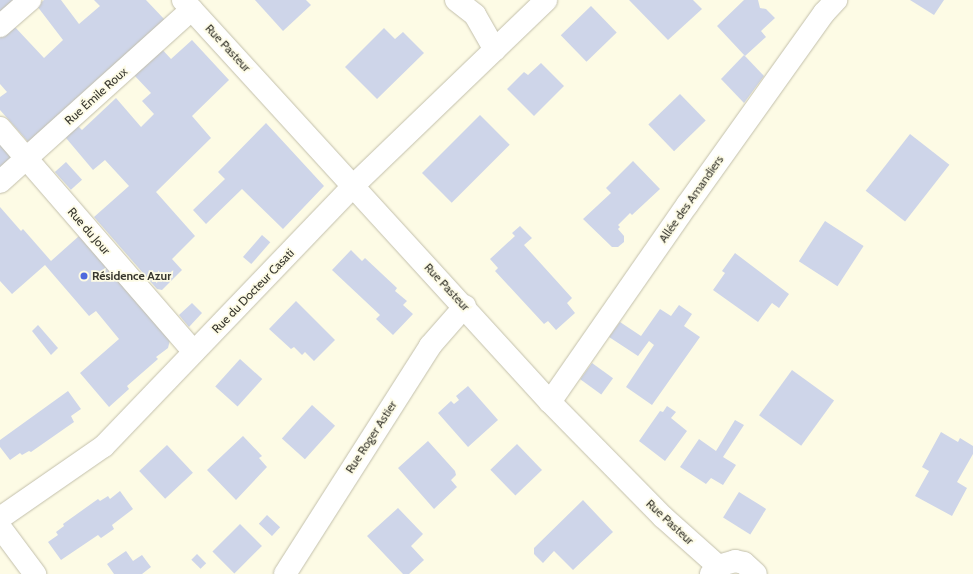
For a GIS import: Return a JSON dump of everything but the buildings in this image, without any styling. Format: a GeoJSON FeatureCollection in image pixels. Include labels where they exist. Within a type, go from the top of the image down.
{"type":"FeatureCollection","features":[{"type":"Feature","properties":{"kind":"street"},"geometry":{"type":"LineString","coordinates":[[0,26],[30,0]]}},
{"type":"Feature","properties":{"kind":"street"},"geometry":{"type":"LineString","coordinates":[[456,0],[475,15],[495,50]]}},
{"type":"Feature","properties":{"kind":"street","name":"Rue du Docteur Casati"},"geometry":{"type":"LineString","coordinates":[[2,516],[104,446],[353,186],[546,0]]}},
{"type":"Feature","properties":{"kind":"street","name":"Allée des Amandiers"},"geometry":{"type":"LineString","coordinates":[[550,402],[696,192],[824,13],[836,0]]}},
{"type":"Feature","properties":{"kind":"street","name":"Rue Pasteur"},"geometry":{"type":"LineString","coordinates":[[188,5],[465,306],[550,402],[715,570]]}},
{"type":"Feature","properties":{"kind":"street","name":"Rue Émile Roux"},"geometry":{"type":"LineString","coordinates":[[0,182],[188,5]]}},
{"type":"Feature","properties":{"kind":"street","name":"Rue du Jour"},"geometry":{"type":"LineString","coordinates":[[0,128],[194,352]]}},
{"type":"Feature","properties":{"kind":"street","name":"Rue Roger Astier"},"geometry":{"type":"LineString","coordinates":[[285,574],[430,346],[465,306]]}},
{"type":"Feature","properties":{"kind":"street"},"geometry":{"type":"LineString","coordinates":[[2,516],[35,574]]}},
{"type":"Feature","properties":{"kind":"street"},"geometry":{"type":"LineString","coordinates":[[715,570],[735,561],[744,563],[756,574]]}},
{"type":"Feature","properties":{"kind":"place","name":"Résidence Azur"},"geometry":{"type":"Point","coordinates":[84,276]}}]}
